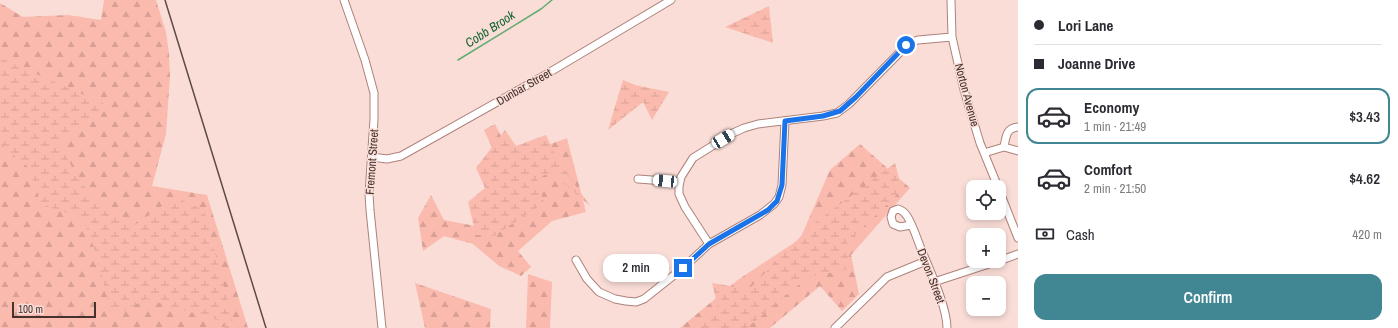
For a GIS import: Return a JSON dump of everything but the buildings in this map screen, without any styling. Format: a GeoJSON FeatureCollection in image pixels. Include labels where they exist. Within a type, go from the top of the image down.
{"type":"FeatureCollection","features":[{"type":"Feature","properties":{"kind":"street","name":"Fremont Street"},"geometry":{"type":"LineString","coordinates":[[344,0],[373,88],[375,113],[370,210],[382,328]]}},
{"type":"Feature","properties":{"kind":"street","name":"Dunbar Street"},"geometry":{"type":"LineString","coordinates":[[372,157],[391,158],[401,156],[540,78],[672,0]]}},
{"type":"Feature","properties":{"kind":"street","name":"Norton Avenue"},"geometry":{"type":"LineString","coordinates":[[951,0],[952,37],[964,90],[984,153],[995,180]]}},
{"type":"Feature","properties":{"kind":"street"},"geometry":{"type":"LineString","coordinates":[[709,244],[684,207],[680,194],[679,182],[682,173],[693,158],[734,133],[753,125],[837,113],[850,104],[909,43],[918,40],[952,37]]}},
{"type":"Feature","properties":{"kind":"street"},"geometry":{"type":"LineString","coordinates":[[576,260],[587,279],[599,292],[615,299],[636,302],[652,294],[709,244],[768,210],[777,201],[782,185],[785,121]]}},
{"type":"Feature","properties":{"kind":"street"},"geometry":{"type":"LineString","coordinates":[[1004,147],[1006,136],[1009,131],[1018,127]]}},
{"type":"Feature","properties":{"kind":"street"},"geometry":{"type":"LineString","coordinates":[[984,153],[1004,147],[1018,151]]}},
{"type":"Feature","properties":{"kind":"street"},"geometry":{"type":"LineString","coordinates":[[638,179],[679,182]]}},
{"type":"Feature","properties":{"kind":"street"},"geometry":{"type":"LineString","coordinates":[[1006,208],[1018,238]]}},
{"type":"Feature","properties":{"kind":"street","name":"Devon Street"},"geometry":{"type":"LineString","coordinates":[[911,225],[934,282],[945,314],[947,328]]}},
{"type":"Feature","properties":{"kind":"street"},"geometry":{"type":"LineString","coordinates":[[1006,258],[1018,254]]}},
{"type":"Feature","properties":{"kind":"street"},"geometry":{"type":"LineString","coordinates":[[835,328],[887,277],[926,261]]}},
{"type":"Feature","properties":{"kind":"street"},"geometry":{"type":"LineString","coordinates":[[934,282],[977,268]]}},
{"type":"Feature","properties":{"kind":"green space"},"geometry":{"type":"Polygon","coordinates":[[[104,0],[156,0],[166,32],[170,76],[166,134],[152,186],[207,195],[248,328],[0,328],[0,3],[23,17],[68,15],[101,20],[104,0]]]}},
{"type":"Feature","properties":{"kind":"green space"},"geometry":{"type":"Polygon","coordinates":[[[769,6],[773,43],[725,27],[769,6]]]}},
{"type":"Feature","properties":{"kind":"green space"},"geometry":{"type":"Polygon","coordinates":[[[0,58],[107,105],[58,143],[89,194],[130,228],[175,197],[204,210],[235,328],[225,328],[224,322],[146,299],[113,317],[90,234],[81,218],[41,204],[28,167],[0,144],[0,58]]]}},
{"type":"Feature","properties":{"kind":"green space"},"geometry":{"type":"Polygon","coordinates":[[[623,80],[635,85],[669,92],[652,120],[643,102],[608,130],[623,80]]]}},
{"type":"Feature","properties":{"kind":"green space"},"geometry":{"type":"Polygon","coordinates":[[[495,124],[508,150],[521,155],[567,138],[586,212],[552,221],[518,251],[531,267],[521,276],[499,266],[473,244],[444,236],[423,251],[418,218],[431,195],[444,220],[486,228],[494,152],[484,130],[495,124]]]}},
{"type":"Feature","properties":{"kind":"green space"},"geometry":{"type":"Polygon","coordinates":[[[505,130],[516,146],[546,135],[560,164],[591,207],[551,172],[537,179],[544,203],[494,236],[476,235],[468,202],[485,188],[476,168],[505,130]]]}},
{"type":"Feature","properties":{"kind":"green space"},"geometry":{"type":"Polygon","coordinates":[[[860,144],[910,188],[851,255],[859,294],[842,311],[820,286],[770,328],[680,328],[739,279],[800,239],[830,170],[860,144]]]}},
{"type":"Feature","properties":{"kind":"green space"},"geometry":{"type":"Polygon","coordinates":[[[895,163],[902,190],[846,244],[850,269],[808,277],[747,328],[694,328],[718,308],[712,283],[749,289],[812,225],[895,163]]]}},
{"type":"Feature","properties":{"kind":"green space"},"geometry":{"type":"Polygon","coordinates":[[[528,274],[552,282],[550,328],[526,328],[528,274]]]}},
{"type":"Feature","properties":{"kind":"green space"},"geometry":{"type":"Polygon","coordinates":[[[415,283],[491,309],[490,328],[425,328],[415,283]]]}},
{"type":"Feature","properties":{"kind":"waterway","name":"Cobb Brook"},"geometry":{"type":"LineString","coordinates":[[458,60],[541,9],[552,0]]}},
{"type":"Feature","properties":{"kind":"railway"},"geometry":{"type":"LineString","coordinates":[[165,0],[266,328]]}},
{"type":"Feature","properties":{"kind":"route"},"geometry":{"type":"LineString","coordinates":[[683,268],[709,244],[768,210],[777,201],[782,185],[785,121],[832,115],[837,113],[850,104],[906,45]]}}]}
